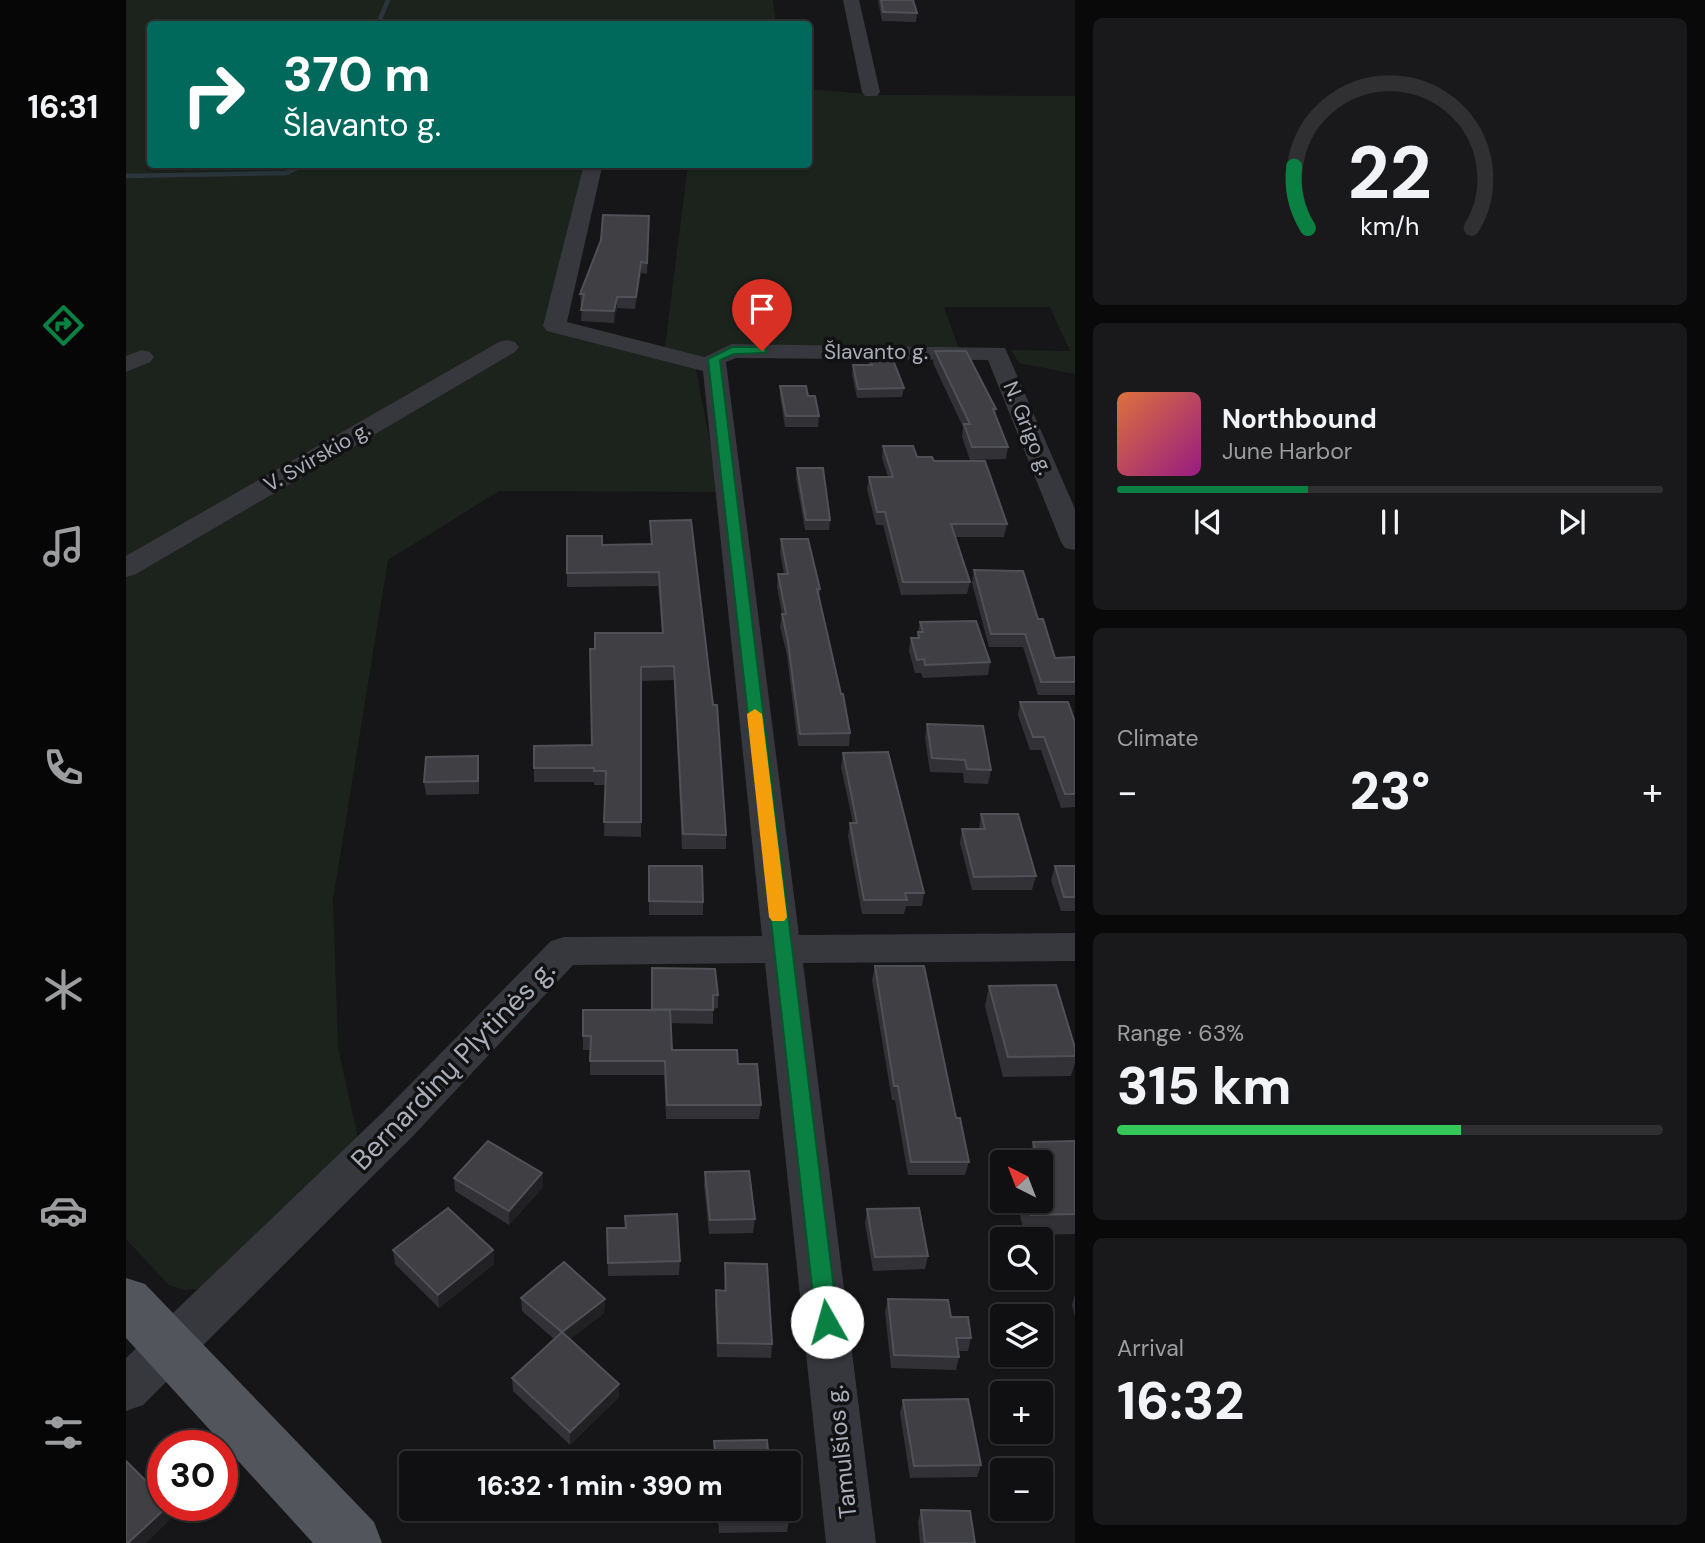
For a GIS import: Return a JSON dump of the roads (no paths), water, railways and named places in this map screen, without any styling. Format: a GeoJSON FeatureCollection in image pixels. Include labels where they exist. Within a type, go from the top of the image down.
{"type":"FeatureCollection","features":[{"type":"Feature","properties":{"kind":"main road"},"geometry":{"type":"LineString","coordinates":[[126,1301],[353,1543]]}},
{"type":"Feature","properties":{"kind":"street"},"geometry":{"type":"LineString","coordinates":[[851,0],[872,92]]}},
{"type":"Feature","properties":{"kind":"street"},"geometry":{"type":"LineString","coordinates":[[592,168],[555,326],[714,363]]}},
{"type":"Feature","properties":{"kind":"street","name":"V. Svirskio g."},"geometry":{"type":"LineString","coordinates":[[126,568],[507,347]]}},
{"type":"Feature","properties":{"kind":"street","name":"Šlavanto g."},"geometry":{"type":"LineString","coordinates":[[714,363],[732,351],[997,353]]}},
{"type":"Feature","properties":{"kind":"street","name":"N. Grigo g."},"geometry":{"type":"LineString","coordinates":[[997,353],[1075,542]]}},
{"type":"Feature","properties":{"kind":"street","name":"Tamulšios g."},"geometry":{"type":"LineString","coordinates":[[714,363],[851,1543]]}},
{"type":"Feature","properties":{"kind":"street","name":"Bernardinų Plytinės g."},"geometry":{"type":"LineString","coordinates":[[126,1390],[398,1124],[564,951],[782,947],[1075,947]]}},
{"type":"Feature","properties":{"kind":"waterway"},"geometry":{"type":"LineString","coordinates":[[379,21],[388,0]]}},
{"type":"Feature","properties":{"kind":"waterway"},"geometry":{"type":"LineString","coordinates":[[126,176],[286,173],[298,168]]}}]}
